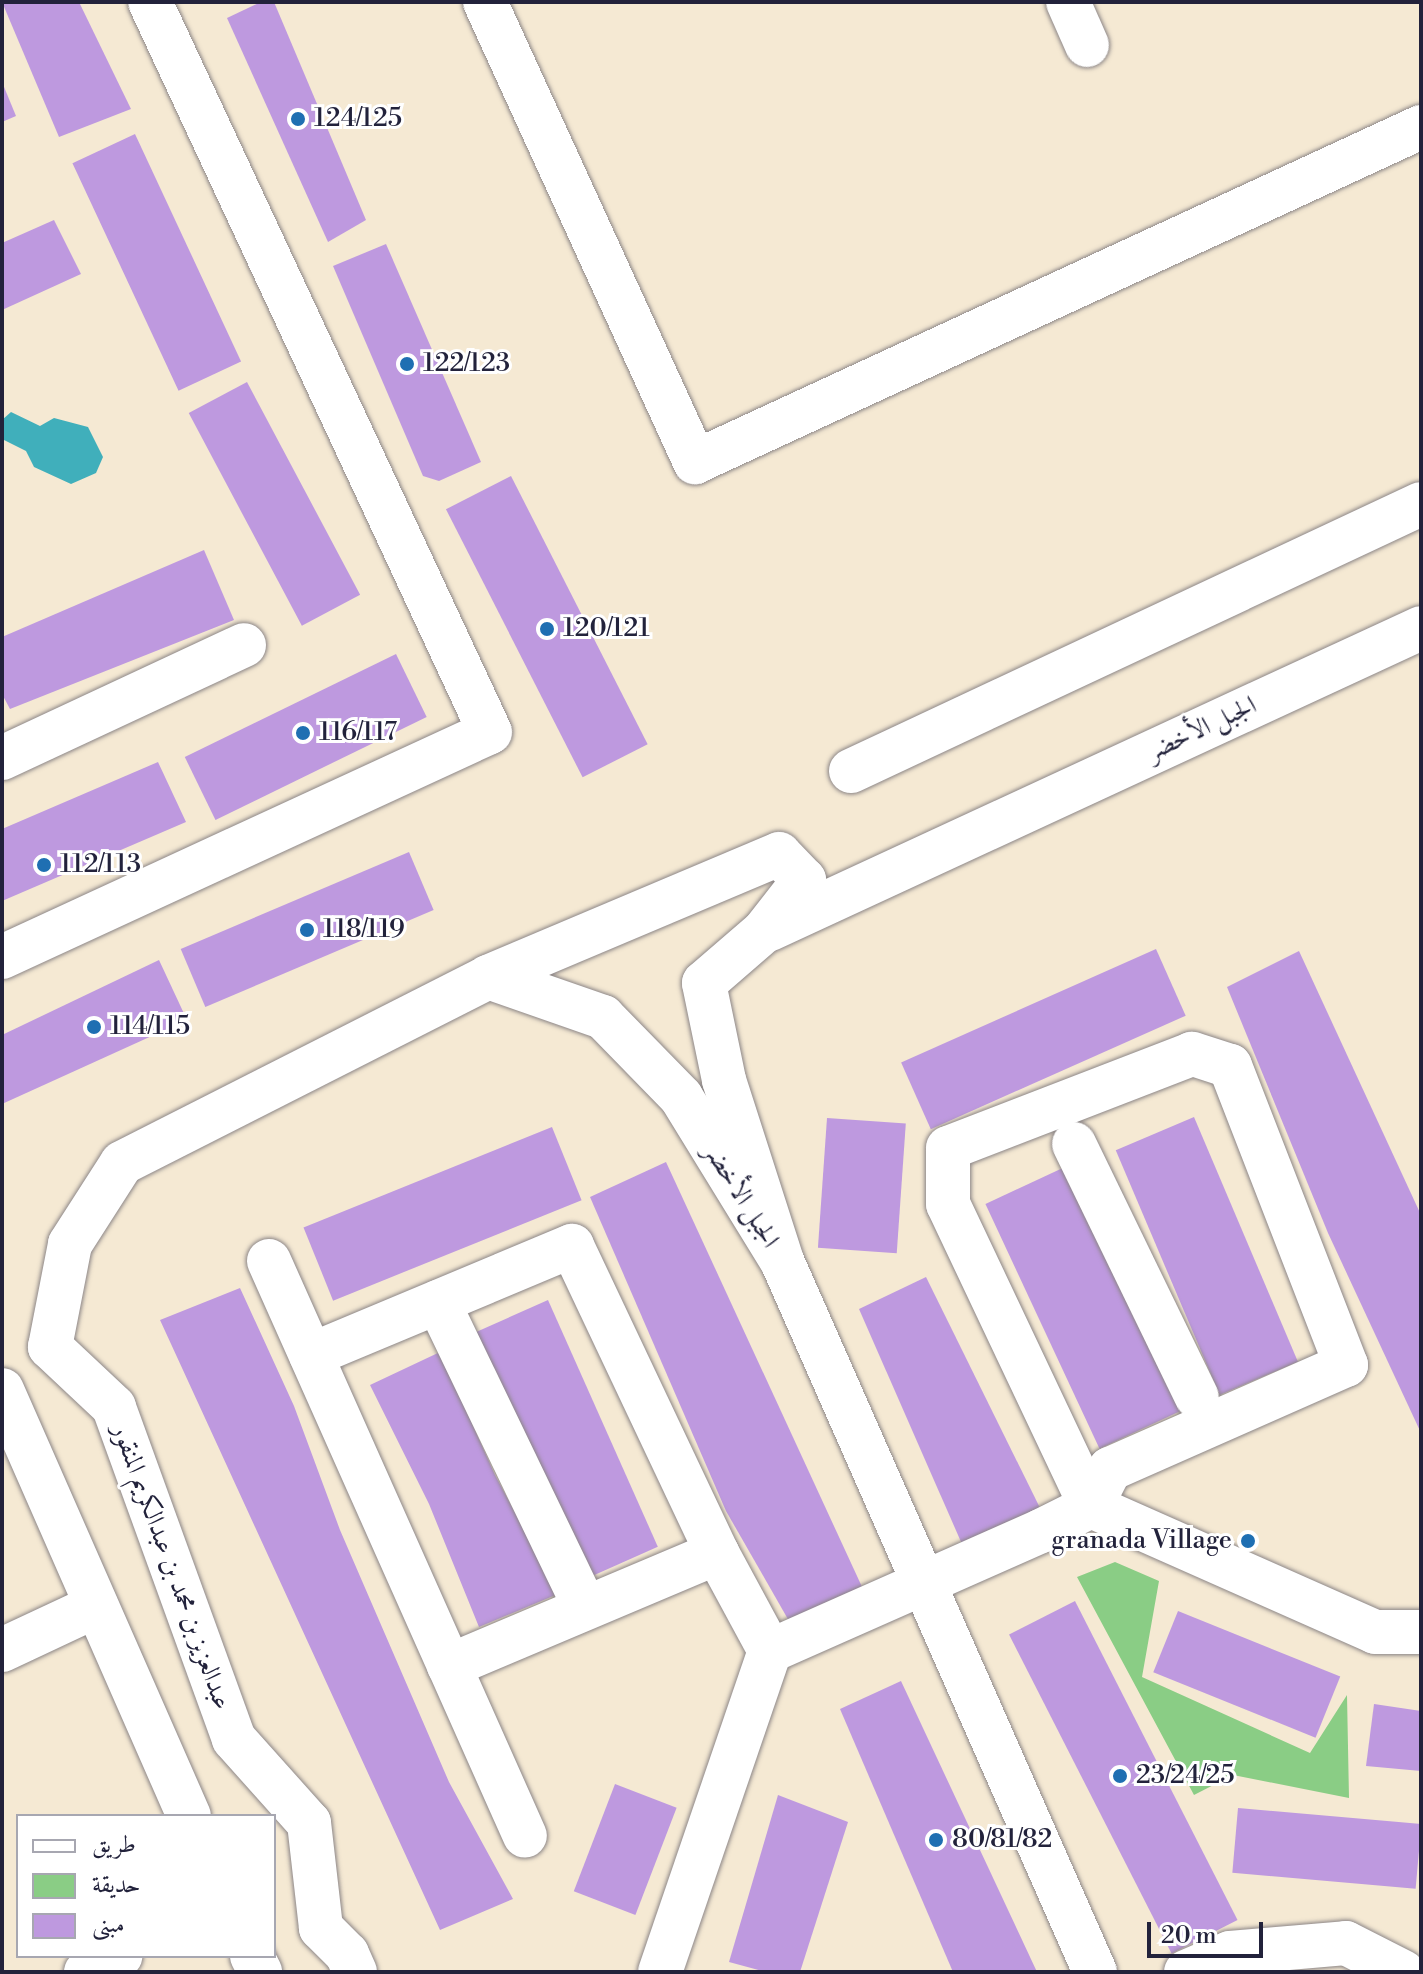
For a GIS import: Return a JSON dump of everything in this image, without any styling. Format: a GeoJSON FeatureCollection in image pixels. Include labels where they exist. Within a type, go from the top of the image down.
{"type":"FeatureCollection","features":[{"type":"Feature","properties":{"kind":"street"},"geometry":{"type":"LineString","coordinates":[[2,957],[490,732],[150,2]]}},
{"type":"Feature","properties":{"kind":"street"},"geometry":{"type":"LineString","coordinates":[[485,2],[695,462],[1421,127]]}},
{"type":"Feature","properties":{"kind":"street"},"geometry":{"type":"LineString","coordinates":[[1068,2],[1087,45]]}},
{"type":"Feature","properties":{"kind":"street"},"geometry":{"type":"LineString","coordinates":[[851,771],[1421,504]]}},
{"type":"Feature","properties":{"kind":"street","name":"الجبل الأخضر"},"geometry":{"type":"LineString","coordinates":[[764,931],[1421,628]]}},
{"type":"Feature","properties":{"kind":"street"},"geometry":{"type":"LineString","coordinates":[[2,758],[244,645]]}},
{"type":"Feature","properties":{"kind":"street","name":"الجبل الأخضر"},"geometry":{"type":"LineString","coordinates":[[122,1163],[488,977],[779,854],[804,880],[764,931],[704,983],[724,1080],[782,1261]]}},
{"type":"Feature","properties":{"kind":"street","name":"الجبل الأخضر"},"geometry":{"type":"LineString","coordinates":[[488,977],[603,1017],[681,1097],[782,1261]]}},
{"type":"Feature","properties":{"kind":"street"},"geometry":{"type":"LineString","coordinates":[[770,1651],[927,1584],[1091,1506],[1110,1469],[1346,1365],[1230,1066],[1192,1054],[948,1148],[948,1204],[1091,1506],[1375,1632],[1421,1632]]}},
{"type":"Feature","properties":{"kind":"street"},"geometry":{"type":"LineString","coordinates":[[1074,1144],[1197,1397]]}},
{"type":"Feature","properties":{"kind":"street","name":"عبدالعزيز بن محمد بن عبدالكريم المنقور"},"geometry":{"type":"LineString","coordinates":[[122,1163],[70,1244],[50,1347],[114,1407],[234,1739],[309,1823],[321,1928],[347,1954],[355,1972]]}},
{"type":"Feature","properties":{"kind":"street"},"geometry":{"type":"LineString","coordinates":[[311,1355],[572,1246],[717,1553],[770,1651],[660,1972]]}},
{"type":"Feature","properties":{"kind":"street"},"geometry":{"type":"LineString","coordinates":[[269,1261],[525,1836]]}},
{"type":"Feature","properties":{"kind":"street"},"geometry":{"type":"LineString","coordinates":[[782,1261],[927,1584],[1095,1972]]}},
{"type":"Feature","properties":{"kind":"street"},"geometry":{"type":"LineString","coordinates":[[438,1302],[585,1608]]}},
{"type":"Feature","properties":{"kind":"street"},"geometry":{"type":"LineString","coordinates":[[2,1390],[188,1814]]}},
{"type":"Feature","properties":{"kind":"street"},"geometry":{"type":"LineString","coordinates":[[449,1666],[717,1553]]}},
{"type":"Feature","properties":{"kind":"street"},"geometry":{"type":"LineString","coordinates":[[2,1650],[96,1606]]}},
{"type":"Feature","properties":{"kind":"street"},"geometry":{"type":"LineString","coordinates":[[1186,1972],[1230,1953],[1346,1943],[1403,1972]]}},
{"type":"Feature","properties":{"kind":"street"},"geometry":{"type":"LineString","coordinates":[[86,1972],[116,1958]]}},
{"type":"Feature","properties":{"kind":"green space"},"geometry":{"type":"Polygon","coordinates":[[[1115,1562],[1159,1581],[1142,1677],[1310,1753],[1347,1695],[1349,1798],[1233,1775],[1194,1795],[1077,1577],[1115,1562]]]}},
{"type":"Feature","properties":{"kind":"water"},"geometry":{"type":"Polygon","coordinates":[[[11,412],[40,426],[54,418],[88,427],[103,457],[96,473],[71,484],[34,467],[26,451],[2,439],[2,420],[11,412]]]}},
{"type":"Feature","properties":{"kind":"building"},"geometry":{"type":"Polygon","coordinates":[[[2,2],[79,2],[131,109],[59,137],[2,2]]]}},
{"type":"Feature","properties":{"kind":"building","name":"124/125"},"geometry":{"type":"Polygon","coordinates":[[[261,2],[274,2],[366,220],[328,242],[227,18],[261,2]]]}},
{"type":"Feature","properties":{"kind":"building"},"geometry":{"type":"Polygon","coordinates":[[[2,82],[16,116],[2,122],[2,82]]]}},
{"type":"Feature","properties":{"kind":"building"},"geometry":{"type":"Polygon","coordinates":[[[135,134],[241,361],[179,391],[72,163],[135,134]]]}},
{"type":"Feature","properties":{"kind":"building"},"geometry":{"type":"Polygon","coordinates":[[[54,220],[81,274],[2,310],[2,243],[54,220]]]}},
{"type":"Feature","properties":{"kind":"building","name":"122/123"},"geometry":{"type":"Polygon","coordinates":[[[386,244],[481,462],[439,481],[423,476],[333,266],[386,244]]]}},
{"type":"Feature","properties":{"kind":"building"},"geometry":{"type":"Polygon","coordinates":[[[247,382],[360,595],[302,626],[189,413],[247,382]]]}},
{"type":"Feature","properties":{"kind":"building","name":"120/121"},"geometry":{"type":"Polygon","coordinates":[[[511,476],[648,744],[583,777],[446,509],[511,476]]]}},
{"type":"Feature","properties":{"kind":"building"},"geometry":{"type":"Polygon","coordinates":[[[204,550],[234,620],[10,709],[2,694],[2,637],[204,550]]]}},
{"type":"Feature","properties":{"kind":"building","name":"116/117"},"geometry":{"type":"Polygon","coordinates":[[[396,654],[427,717],[215,820],[185,757],[396,654]]]}},
{"type":"Feature","properties":{"kind":"building","name":"112/113"},"geometry":{"type":"Polygon","coordinates":[[[158,762],[186,822],[2,901],[2,829],[158,762]]]}},
{"type":"Feature","properties":{"kind":"building","name":"118/119"},"geometry":{"type":"Polygon","coordinates":[[[409,852],[434,910],[205,1007],[181,949],[409,852]]]}},
{"type":"Feature","properties":{"kind":"building"},"geometry":{"type":"Polygon","coordinates":[[[1156,949],[1186,1016],[931,1129],[901,1062],[1156,949]]]}},
{"type":"Feature","properties":{"kind":"building"},"geometry":{"type":"Polygon","coordinates":[[[1299,951],[1421,1215],[1421,1433],[1328,1233],[1227,987],[1299,951]]]}},
{"type":"Feature","properties":{"kind":"building","name":"114/115"},"geometry":{"type":"Polygon","coordinates":[[[159,960],[187,1020],[2,1104],[2,1035],[159,960]]]}},
{"type":"Feature","properties":{"kind":"building"},"geometry":{"type":"Polygon","coordinates":[[[1194,1117],[1298,1362],[1220,1395],[1116,1150],[1194,1117]]]}},
{"type":"Feature","properties":{"kind":"building"},"geometry":{"type":"Polygon","coordinates":[[[827,1118],[906,1124],[897,1253],[818,1248],[827,1118]]]}},
{"type":"Feature","properties":{"kind":"building"},"geometry":{"type":"Polygon","coordinates":[[[552,1127],[582,1200],[333,1301],[304,1227],[552,1127]]]}},
{"type":"Feature","properties":{"kind":"building"},"geometry":{"type":"Polygon","coordinates":[[[666,1162],[863,1589],[789,1621],[726,1511],[590,1197],[666,1162]]]}},
{"type":"Feature","properties":{"kind":"building"},"geometry":{"type":"Polygon","coordinates":[[[1067,1166],[1181,1411],[1100,1449],[985,1204],[1067,1166]]]}},
{"type":"Feature","properties":{"kind":"building"},"geometry":{"type":"Polygon","coordinates":[[[926,1277],[1042,1512],[965,1551],[859,1309],[926,1277]]]}},
{"type":"Feature","properties":{"kind":"building"},"geometry":{"type":"Polygon","coordinates":[[[240,1288],[294,1406],[340,1530],[449,1782],[513,1899],[440,1930],[160,1320],[240,1288]]]}},
{"type":"Feature","properties":{"kind":"building"},"geometry":{"type":"Polygon","coordinates":[[[548,1300],[658,1547],[587,1578],[477,1332],[548,1300]]]}},
{"type":"Feature","properties":{"kind":"building"},"geometry":{"type":"Polygon","coordinates":[[[440,1352],[495,1475],[558,1594],[479,1627],[429,1504],[370,1385],[440,1352]]]}},
{"type":"Feature","properties":{"kind":"building","name":"23/24/25"},"geometry":{"type":"Polygon","coordinates":[[[1075,1601],[1238,1920],[1172,1954],[1009,1635],[1075,1601]]]}},
{"type":"Feature","properties":{"kind":"building"},"geometry":{"type":"Polygon","coordinates":[[[1178,1611],[1340,1677],[1316,1738],[1153,1672],[1178,1611]]]}},
{"type":"Feature","properties":{"kind":"building","name":"80/81/82"},"geometry":{"type":"Polygon","coordinates":[[[901,1681],[1037,1972],[953,1972],[840,1709],[901,1681]]]}},
{"type":"Feature","properties":{"kind":"building"},"geometry":{"type":"Polygon","coordinates":[[[1374,1704],[1421,1711],[1421,1771],[1366,1766],[1374,1704]]]}},
{"type":"Feature","properties":{"kind":"building"},"geometry":{"type":"Polygon","coordinates":[[[615,1784],[677,1808],[635,1915],[574,1891],[615,1784]]]}},
{"type":"Feature","properties":{"kind":"building"},"geometry":{"type":"Polygon","coordinates":[[[778,1795],[848,1822],[800,1972],[766,1972],[729,1962],[778,1795]]]}},
{"type":"Feature","properties":{"kind":"building"},"geometry":{"type":"Polygon","coordinates":[[[1238,1808],[1421,1824],[1416,1889],[1232,1873],[1238,1808]]]}},
{"type":"Feature","properties":{"kind":"place","name":"124/125"},"geometry":{"type":"Point","coordinates":[298,119]}},
{"type":"Feature","properties":{"kind":"place","name":"122/123"},"geometry":{"type":"Point","coordinates":[407,364]}},
{"type":"Feature","properties":{"kind":"place","name":"120/121"},"geometry":{"type":"Point","coordinates":[547,629]}},
{"type":"Feature","properties":{"kind":"place","name":"116/117"},"geometry":{"type":"Point","coordinates":[303,733]}},
{"type":"Feature","properties":{"kind":"place","name":"112/113"},"geometry":{"type":"Point","coordinates":[44,865]}},
{"type":"Feature","properties":{"kind":"place","name":"118/119"},"geometry":{"type":"Point","coordinates":[307,930]}},
{"type":"Feature","properties":{"kind":"place","name":"114/115"},"geometry":{"type":"Point","coordinates":[94,1027]}},
{"type":"Feature","properties":{"kind":"place","name":"granada Village"},"geometry":{"type":"Point","coordinates":[1248,1541]}},
{"type":"Feature","properties":{"kind":"place","name":"23/24/25"},"geometry":{"type":"Point","coordinates":[1120,1776]}},
{"type":"Feature","properties":{"kind":"place","name":"80/81/82"},"geometry":{"type":"Point","coordinates":[936,1840]}}]}
